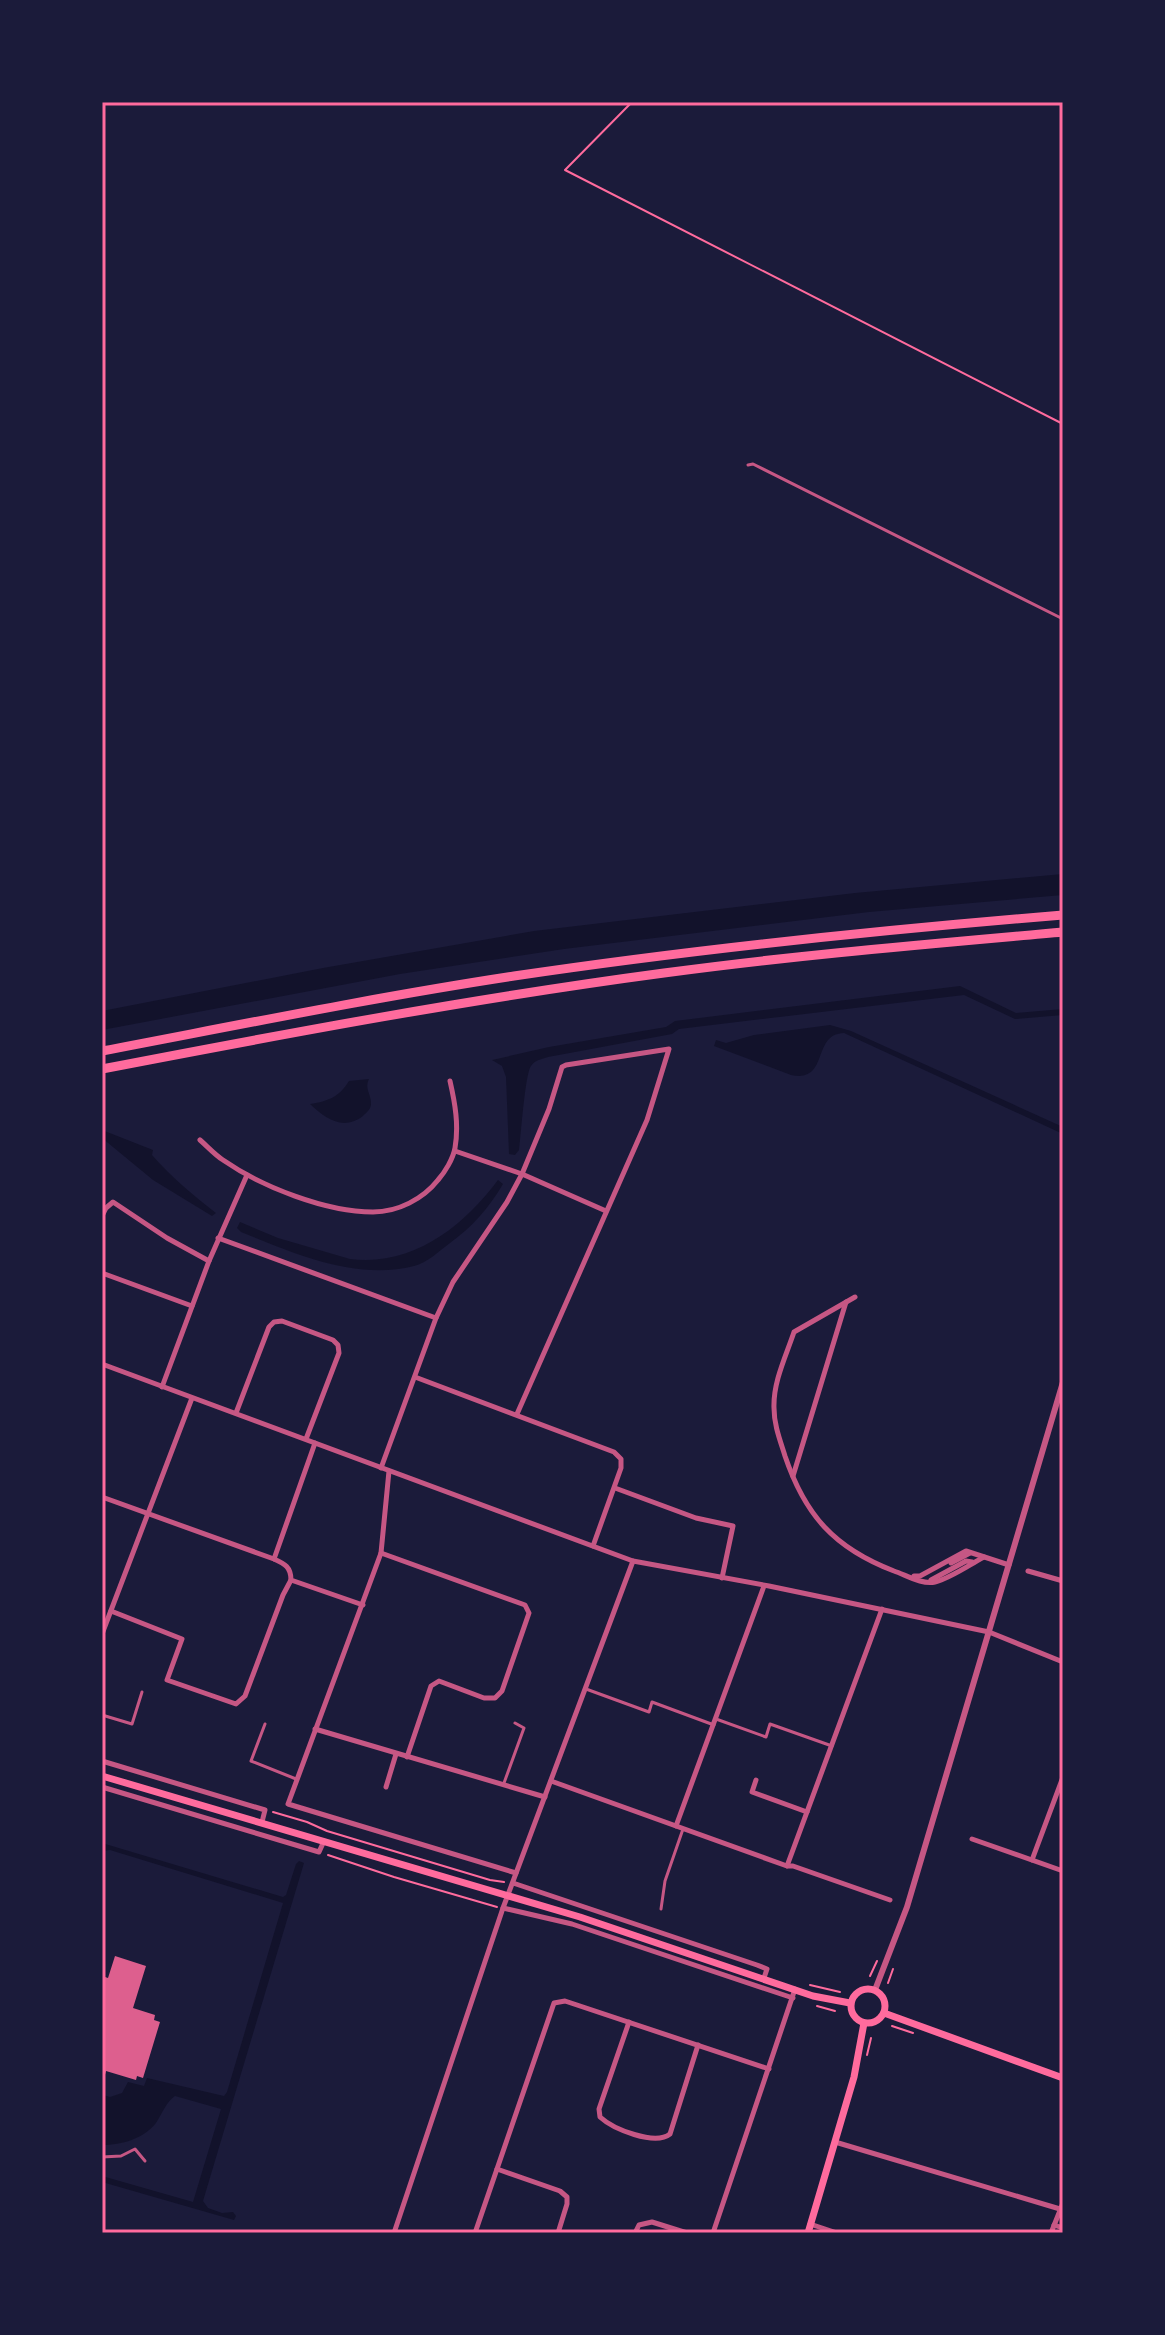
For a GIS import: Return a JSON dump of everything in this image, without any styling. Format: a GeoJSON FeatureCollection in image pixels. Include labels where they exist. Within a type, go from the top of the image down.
{"type":"FeatureCollection","features":[{"type":"Feature","properties":{"kind":"highway"},"geometry":{"type":"LineString","coordinates":[[102,1051],[399,996],[596,965],[797,938],[1063,915]]}},
{"type":"Feature","properties":{"kind":"highway"},"geometry":{"type":"LineString","coordinates":[[102,1069],[419,1009],[649,975],[870,949],[1063,932]]}},
{"type":"Feature","properties":{"kind":"main road"},"geometry":{"type":"LineString","coordinates":[[102,1776],[765,1973],[794,1994],[850,2003]]}},
{"type":"Feature","properties":{"kind":"main road"},"geometry":{"type":"LineString","coordinates":[[875,1990],[884,2000],[884,2013],[876,2022],[864,2023],[853,2016],[850,2003],[857,1992],[875,1990]]}},
{"type":"Feature","properties":{"kind":"main road"},"geometry":{"type":"LineString","coordinates":[[884,2013],[1063,2078]]}},
{"type":"Feature","properties":{"kind":"main road"},"geometry":{"type":"LineString","coordinates":[[809,2229],[854,2077],[864,2023]]}},
{"type":"Feature","properties":{"kind":"street"},"geometry":{"type":"LineString","coordinates":[[381,1468],[436,1318],[453,1282],[507,1202],[522,1174],[549,1109],[560,1072],[566,1065],[669,1049],[647,1120],[517,1414]]}},
{"type":"Feature","properties":{"kind":"street"},"geometry":{"type":"LineString","coordinates":[[200,1140],[221,1159],[247,1175],[295,1196],[347,1209],[375,1212],[397,1208],[416,1200],[433,1187],[455,1151],[457,1117],[450,1081]]}},
{"type":"Feature","properties":{"kind":"street"},"geometry":{"type":"LineString","coordinates":[[455,1151],[522,1174],[606,1211]]}},
{"type":"Feature","properties":{"kind":"street"},"geometry":{"type":"LineString","coordinates":[[162,1387],[218,1238],[247,1175]]}},
{"type":"Feature","properties":{"kind":"street"},"geometry":{"type":"LineString","coordinates":[[102,1216],[113,1202],[209,1261]]}},
{"type":"Feature","properties":{"kind":"street"},"geometry":{"type":"LineString","coordinates":[[218,1238],[436,1318]]}},
{"type":"Feature","properties":{"kind":"street"},"geometry":{"type":"LineString","coordinates":[[102,1273],[192,1306]]}},
{"type":"Feature","properties":{"kind":"street"},"geometry":{"type":"LineString","coordinates":[[855,1297],[794,1332],[776,1384],[776,1431],[793,1477],[812,1514],[829,1532],[875,1564],[926,1582],[936,1582],[984,1557]]}},
{"type":"Feature","properties":{"kind":"street"},"geometry":{"type":"LineString","coordinates":[[793,1477],[846,1302]]}},
{"type":"Feature","properties":{"kind":"street"},"geometry":{"type":"LineString","coordinates":[[236,1413],[269,1327],[274,1322],[282,1321],[320,1335],[333,1340],[338,1345],[339,1353],[306,1439]]}},
{"type":"Feature","properties":{"kind":"street"},"geometry":{"type":"LineString","coordinates":[[102,1364],[633,1561],[989,1632],[1063,1662]]}},
{"type":"Feature","properties":{"kind":"street"},"geometry":{"type":"LineString","coordinates":[[415,1377],[614,1452],[621,1459],[621,1468],[593,1546]]}},
{"type":"Feature","properties":{"kind":"street"},"geometry":{"type":"LineString","coordinates":[[875,1990],[907,1907],[1063,1382]]}},
{"type":"Feature","properties":{"kind":"street"},"geometry":{"type":"LineString","coordinates":[[102,1634],[192,1398]]}},
{"type":"Feature","properties":{"kind":"street"},"geometry":{"type":"LineString","coordinates":[[274,1559],[315,1443]]}},
{"type":"Feature","properties":{"kind":"street"},"geometry":{"type":"LineString","coordinates":[[389,1471],[381,1553],[288,1804],[516,1873]]}},
{"type":"Feature","properties":{"kind":"street"},"geometry":{"type":"LineString","coordinates":[[615,1488],[696,1518],[733,1526],[722,1578]]}},
{"type":"Feature","properties":{"kind":"street"},"geometry":{"type":"LineString","coordinates":[[102,1497],[274,1559],[291,1572],[291,1580],[245,1696],[236,1704],[167,1680],[182,1639],[111,1611]]}},
{"type":"Feature","properties":{"kind":"street"},"geometry":{"type":"LineString","coordinates":[[911,1576],[920,1576],[966,1551],[1009,1565]]}},
{"type":"Feature","properties":{"kind":"street"},"geometry":{"type":"LineString","coordinates":[[381,1553],[525,1605],[529,1613],[502,1691],[495,1698],[484,1698],[439,1681],[431,1686],[407,1757]]}},
{"type":"Feature","properties":{"kind":"street"},"geometry":{"type":"LineString","coordinates":[[394,2233],[503,1908],[633,1561]]}},
{"type":"Feature","properties":{"kind":"street"},"geometry":{"type":"LineString","coordinates":[[1028,1571],[1063,1581]]}},
{"type":"Feature","properties":{"kind":"street"},"geometry":{"type":"LineString","coordinates":[[291,1580],[363,1605]]}},
{"type":"Feature","properties":{"kind":"street"},"geometry":{"type":"LineString","coordinates":[[680,1828],[764,1586]]}},
{"type":"Feature","properties":{"kind":"street"},"geometry":{"type":"LineString","coordinates":[[787,1866],[882,1609]]}},
{"type":"Feature","properties":{"kind":"street"},"geometry":{"type":"LineString","coordinates":[[315,1729],[545,1797]]}},
{"type":"Feature","properties":{"kind":"street"},"geometry":{"type":"LineString","coordinates":[[386,1787],[396,1754]]}},
{"type":"Feature","properties":{"kind":"street"},"geometry":{"type":"LineString","coordinates":[[102,1761],[265,1810],[262,1822]]}},
{"type":"Feature","properties":{"kind":"street"},"geometry":{"type":"LineString","coordinates":[[1032,1860],[1063,1777]]}},
{"type":"Feature","properties":{"kind":"street"},"geometry":{"type":"LineString","coordinates":[[756,1780],[752,1792],[807,1812]]}},
{"type":"Feature","properties":{"kind":"street"},"geometry":{"type":"LineString","coordinates":[[551,1781],[890,1900]]}},
{"type":"Feature","properties":{"kind":"street"},"geometry":{"type":"LineString","coordinates":[[102,1787],[319,1852],[324,1841]]}},
{"type":"Feature","properties":{"kind":"street"},"geometry":{"type":"LineString","coordinates":[[972,1839],[1063,1871]]}},
{"type":"Feature","properties":{"kind":"street"},"geometry":{"type":"LineString","coordinates":[[513,1883],[765,1973]]}},
{"type":"Feature","properties":{"kind":"street"},"geometry":{"type":"LineString","coordinates":[[503,1908],[572,1924],[794,1994],[714,2232]]}},
{"type":"Feature","properties":{"kind":"street"},"geometry":{"type":"LineString","coordinates":[[475,2233],[554,2003],[565,2001],[769,2069]]}},
{"type":"Feature","properties":{"kind":"street"},"geometry":{"type":"LineString","coordinates":[[629,2022],[599,2109],[600,2117],[609,2125],[654,2140],[670,2134],[698,2045]]}},
{"type":"Feature","properties":{"kind":"street"},"geometry":{"type":"LineString","coordinates":[[835,2142],[1061,2206],[1051,2233]]}},
{"type":"Feature","properties":{"kind":"street"},"geometry":{"type":"LineString","coordinates":[[497,2169],[560,2191],[567,2197],[558,2233]]}},
{"type":"Feature","properties":{"kind":"street"},"geometry":{"type":"LineString","coordinates":[[635,2233],[644,2222],[687,2233]]}},
{"type":"Feature","properties":{"kind":"street"},"geometry":{"type":"LineString","coordinates":[[1054,2225],[1063,2228]]}},
{"type":"Feature","properties":{"kind":"street"},"geometry":{"type":"LineString","coordinates":[[809,2229],[837,2233]]}},
{"type":"Feature","properties":{"kind":"lane"},"geometry":{"type":"LineString","coordinates":[[748,465],[753,464],[1063,619]]}},
{"type":"Feature","properties":{"kind":"lane"},"geometry":{"type":"LineString","coordinates":[[586,1689],[649,1712],[652,1702],[766,1737],[770,1724],[832,1746]]}},
{"type":"Feature","properties":{"kind":"lane"},"geometry":{"type":"LineString","coordinates":[[102,1715],[132,1724],[142,1692]]}},
{"type":"Feature","properties":{"kind":"lane"},"geometry":{"type":"LineString","coordinates":[[503,1786],[524,1728],[515,1723]]}},
{"type":"Feature","properties":{"kind":"lane"},"geometry":{"type":"LineString","coordinates":[[265,1724],[251,1761],[297,1780]]}},
{"type":"Feature","properties":{"kind":"lane"},"geometry":{"type":"LineString","coordinates":[[661,1909],[665,1881],[680,1828]]}},
{"type":"Feature","properties":{"kind":"lane"},"geometry":{"type":"LineString","coordinates":[[102,2157],[121,2156],[135,2149],[145,2161]]}},
{"type":"Feature","properties":{"kind":"path"},"geometry":{"type":"LineString","coordinates":[[632,102],[565,170],[1063,424]]}},
{"type":"Feature","properties":{"kind":"path"},"geometry":{"type":"LineString","coordinates":[[265,1810],[490,1880],[513,1883]]}},
{"type":"Feature","properties":{"kind":"path"},"geometry":{"type":"LineString","coordinates":[[319,1852],[503,1908]]}},
{"type":"Feature","properties":{"kind":"path"},"geometry":{"type":"LineString","coordinates":[[809,1985],[840,1992]]}},
{"type":"Feature","properties":{"kind":"shaded area"},"geometry":{"type":"Polygon","coordinates":[[[1063,874],[1063,895],[869,912],[564,949],[400,974],[102,1030],[102,1011],[534,931],[855,893],[1063,874]]]}},
{"type":"Feature","properties":{"kind":"shaded area"},"geometry":{"type":"Polygon","coordinates":[[[960,986],[1016,1013],[1063,1009],[1063,1015],[1015,1019],[964,995],[679,1029],[672,1034],[548,1057],[531,1066],[519,1150],[515,1155],[509,1154],[506,1077],[502,1066],[492,1060],[666,1027],[675,1021],[960,986]]]}},
{"type":"Feature","properties":{"kind":"shaded area"},"geometry":{"type":"Polygon","coordinates":[[[830,1025],[851,1031],[1063,1127],[1063,1134],[844,1033],[834,1035],[827,1041],[816,1065],[803,1076],[791,1075],[714,1046],[716,1040],[726,1043],[754,1035],[830,1025]]]}},
{"type":"Feature","properties":{"kind":"shaded area"},"geometry":{"type":"Polygon","coordinates":[[[369,1079],[370,1107],[363,1116],[349,1123],[335,1121],[310,1104],[333,1097],[349,1081],[369,1079]]]}},
{"type":"Feature","properties":{"kind":"shaded area"},"geometry":{"type":"Polygon","coordinates":[[[102,1130],[153,1150],[152,1155],[167,1171],[216,1213],[212,1216],[153,1180],[102,1138],[102,1130]]]}},
{"type":"Feature","properties":{"kind":"shaded area"},"geometry":{"type":"Polygon","coordinates":[[[498,1180],[503,1184],[473,1224],[433,1256],[414,1266],[392,1270],[347,1267],[303,1256],[237,1228],[240,1222],[278,1238],[350,1259],[394,1257],[415,1250],[452,1228],[498,1180]]]}},
{"type":"Feature","properties":{"kind":"shaded area"},"geometry":{"type":"Polygon","coordinates":[[[102,1843],[283,1897],[296,1864],[299,1861],[304,1863],[203,2201],[208,2208],[222,2213],[233,2212],[236,2216],[234,2220],[102,2182],[102,2176],[193,2202],[221,2109],[175,2096],[145,2133],[117,2144],[102,2145],[102,2100],[103,2095],[110,2097],[122,2093],[128,2082],[144,2086],[147,2078],[224,2096],[283,1903],[110,1850],[102,1851],[102,1843]]]}},
{"type":"Feature","properties":{"kind":"building"},"geometry":{"type":"Polygon","coordinates":[[[115,1956],[146,1966],[133,2008],[155,2015],[154,2020],[160,2022],[143,2078],[137,2076],[136,2080],[106,2071],[103,2082],[102,1976],[108,1978],[115,1956]]]}}]}
